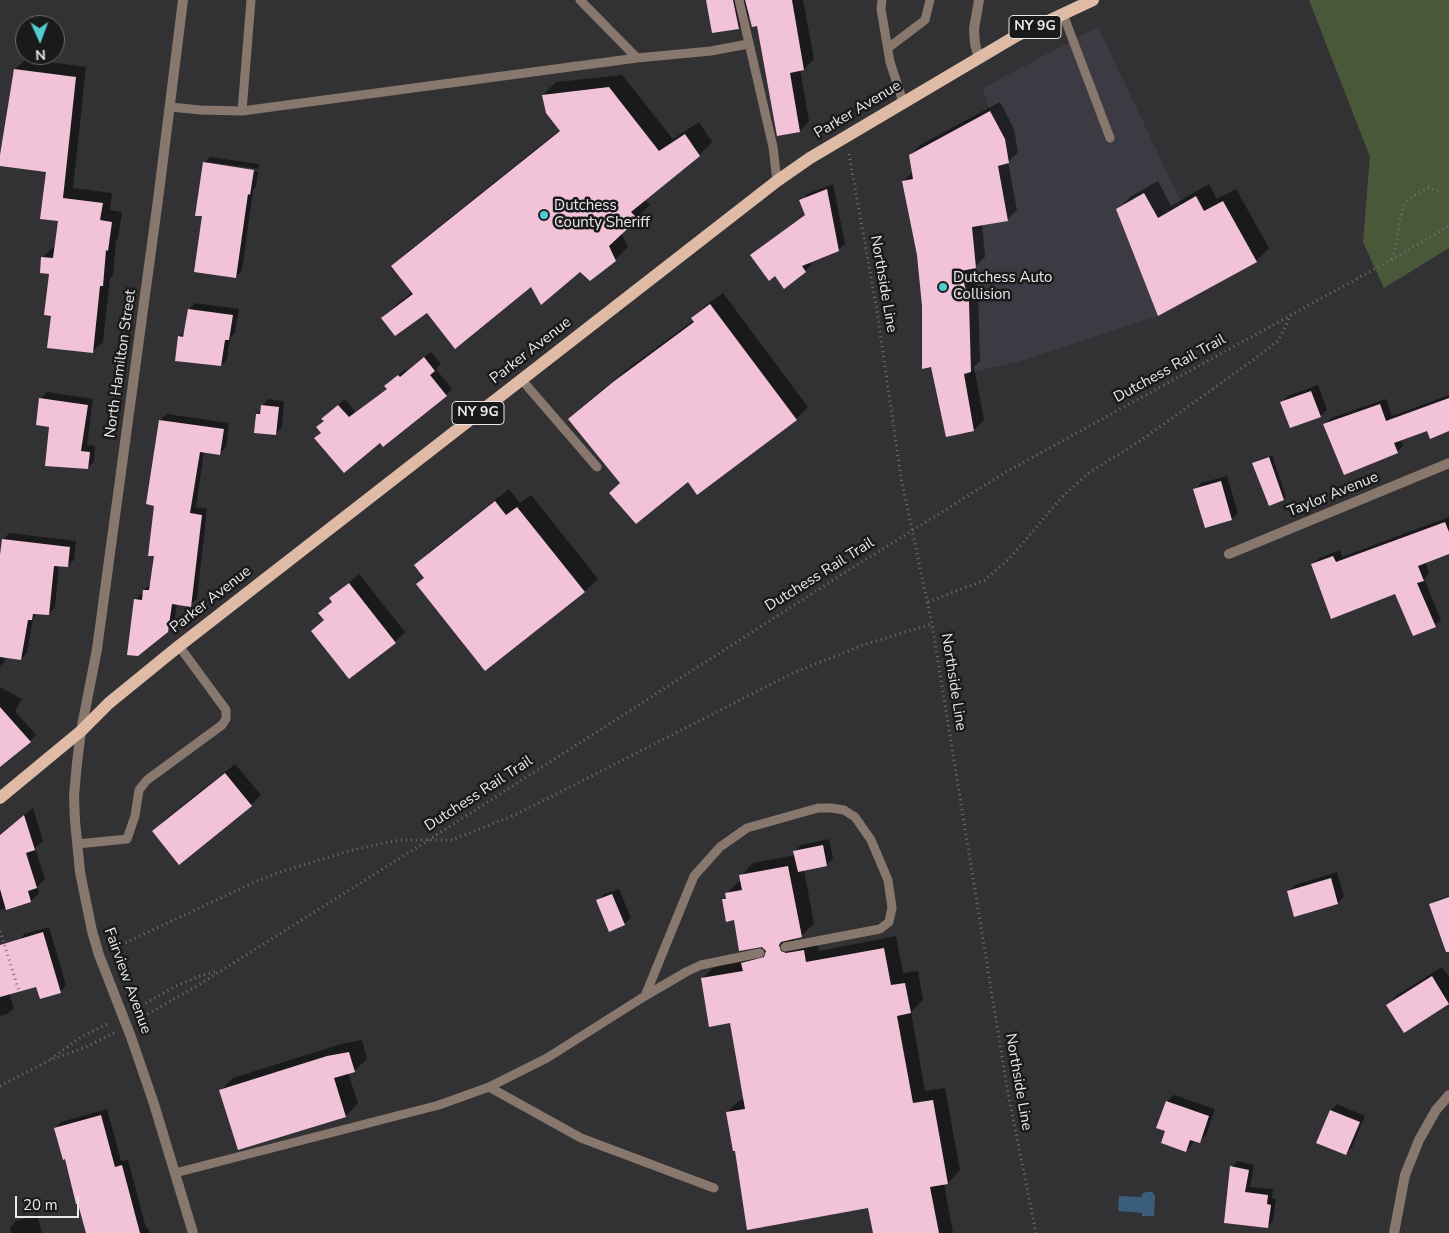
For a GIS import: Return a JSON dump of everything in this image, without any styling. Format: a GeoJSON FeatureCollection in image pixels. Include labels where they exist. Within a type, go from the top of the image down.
{"type":"FeatureCollection","features":[{"type":"Feature","properties":{"kind":"main road","name":"Parker Avenue"},"geometry":{"type":"LineString","coordinates":[[0,798],[81,731],[109,703],[179,646],[777,181],[846,136],[1016,36],[1093,0]]}},
{"type":"Feature","properties":{"kind":"street","name":"North Hamilton Street"},"geometry":{"type":"LineString","coordinates":[[81,731],[98,649],[183,0]]}},
{"type":"Feature","properties":{"kind":"street"},"geometry":{"type":"LineString","coordinates":[[979,0],[974,29],[975,44],[979,58]]}},
{"type":"Feature","properties":{"kind":"street","name":"Taylor Avenue"},"geometry":{"type":"LineString","coordinates":[[1229,554],[1449,463]]}},
{"type":"Feature","properties":{"kind":"street","name":"Fairview Avenue"},"geometry":{"type":"LineString","coordinates":[[81,731],[74,796],[77,844],[86,904],[98,955],[142,1067],[193,1233]]}},
{"type":"Feature","properties":{"kind":"street"},"geometry":{"type":"LineString","coordinates":[[1394,1233],[1406,1175],[1419,1140],[1436,1110],[1449,1095]]}},
{"type":"Feature","properties":{"kind":"lane"},"geometry":{"type":"LineString","coordinates":[[242,111],[251,0]]}},
{"type":"Feature","properties":{"kind":"lane"},"geometry":{"type":"LineString","coordinates":[[580,0],[637,58]]}},
{"type":"Feature","properties":{"kind":"lane"},"geometry":{"type":"LineString","coordinates":[[739,0],[773,147],[777,181]]}},
{"type":"Feature","properties":{"kind":"lane"},"geometry":{"type":"LineString","coordinates":[[882,0],[881,9],[890,62],[903,102]]}},
{"type":"Feature","properties":{"kind":"lane"},"geometry":{"type":"LineString","coordinates":[[888,48],[925,20],[930,0]]}},
{"type":"Feature","properties":{"kind":"lane"},"geometry":{"type":"LineString","coordinates":[[1063,14],[1110,138]]}},
{"type":"Feature","properties":{"kind":"lane"},"geometry":{"type":"LineString","coordinates":[[170,107],[242,111],[637,58],[711,51],[748,44]]}},
{"type":"Feature","properties":{"kind":"lane"},"geometry":{"type":"LineString","coordinates":[[521,379],[597,467]]}},
{"type":"Feature","properties":{"kind":"lane"},"geometry":{"type":"LineString","coordinates":[[77,844],[127,838],[135,816],[139,790],[147,780],[222,725],[226,719],[226,710],[179,646]]}},
{"type":"Feature","properties":{"kind":"lane"},"geometry":{"type":"LineString","coordinates":[[645,996],[694,876],[720,847],[747,828],[818,808],[844,810],[855,817],[872,840],[888,880],[892,908],[889,922],[880,929],[785,947]]}},
{"type":"Feature","properties":{"kind":"lane"},"geometry":{"type":"LineString","coordinates":[[175,1173],[439,1105],[489,1087],[547,1058],[645,996],[701,965],[760,953]]}},
{"type":"Feature","properties":{"kind":"lane"},"geometry":{"type":"LineString","coordinates":[[489,1087],[581,1138],[714,1188]]}},
{"type":"Feature","properties":{"kind":"path","name":"Northside Line"},"geometry":{"type":"LineString","coordinates":[[846,136],[876,311],[901,478],[932,624],[1007,1088],[1036,1233]]}},
{"type":"Feature","properties":{"kind":"path"},"geometry":{"type":"LineString","coordinates":[[1392,260],[1404,206],[1413,196],[1428,188],[1439,191]]}},
{"type":"Feature","properties":{"kind":"path","name":"Dutchess Rail Trail"},"geometry":{"type":"LineString","coordinates":[[155,1011],[427,841],[1006,472],[1392,260],[1449,226]]}},
{"type":"Feature","properties":{"kind":"path"},"geometry":{"type":"LineString","coordinates":[[928,602],[985,580],[1010,558],[1064,496],[1090,472],[1140,440],[1250,363],[1278,341],[1291,314]]}},
{"type":"Feature","properties":{"kind":"path"},"geometry":{"type":"LineString","coordinates":[[98,955],[257,881],[283,871],[356,850],[400,840],[452,840],[517,814],[793,674],[866,644],[932,624]]}},
{"type":"Feature","properties":{"kind":"path"},"geometry":{"type":"LineString","coordinates":[[0,931],[19,991]]}},
{"type":"Feature","properties":{"kind":"path","name":"Dutchess Rail Trail"},"geometry":{"type":"LineString","coordinates":[[149,1001],[197,976],[220,971]]}},
{"type":"Feature","properties":{"kind":"path"},"geometry":{"type":"LineString","coordinates":[[0,1086],[48,1061],[81,1037],[99,1029]]}},
{"type":"Feature","properties":{"kind":"path"},"geometry":{"type":"LineString","coordinates":[[48,1061],[72,1053],[104,1038]]}},
{"type":"Feature","properties":{"kind":"shaded area"},"geometry":{"type":"Polygon","coordinates":[[[1098,27],[1182,204],[1196,196],[1204,211],[1223,201],[1257,262],[1158,316],[1018,362],[971,372],[969,302],[961,271],[976,268],[972,227],[1008,221],[998,166],[1009,163],[1005,139],[990,111],[983,88],[1098,27]]]}},
{"type":"Feature","properties":{"kind":"green space"},"geometry":{"type":"Polygon","coordinates":[[[1309,0],[1449,0],[1449,248],[1384,288],[1363,242],[1370,157],[1309,0]]]}},
{"type":"Feature","properties":{"kind":"water"},"geometry":{"type":"Polygon","coordinates":[[[1152,1192],[1155,1195],[1154,1216],[1142,1216],[1142,1213],[1118,1211],[1119,1196],[1142,1197],[1142,1194],[1152,1192]]]}},
{"type":"Feature","properties":{"kind":"building"},"geometry":{"type":"Polygon","coordinates":[[[706,0],[733,0],[739,29],[712,33],[706,0]]]}},
{"type":"Feature","properties":{"kind":"building"},"geometry":{"type":"Polygon","coordinates":[[[745,0],[792,0],[804,70],[790,73],[800,132],[777,136],[757,26],[752,27],[745,0]]]}},
{"type":"Feature","properties":{"kind":"building"},"geometry":{"type":"Polygon","coordinates":[[[14,69],[76,77],[63,198],[103,203],[100,220],[112,222],[108,251],[106,250],[103,286],[100,286],[93,353],[47,348],[51,316],[44,315],[49,274],[40,273],[41,257],[53,258],[58,221],[40,219],[46,172],[0,166],[0,155],[14,69]]]}},
{"type":"Feature","properties":{"kind":"building","name":"Dutchess County Sheriff"},"geometry":{"type":"Polygon","coordinates":[[[609,87],[659,151],[685,134],[700,156],[631,212],[638,219],[609,246],[616,261],[590,281],[580,272],[541,305],[531,287],[455,349],[427,313],[395,336],[381,318],[413,294],[391,266],[560,131],[546,113],[542,95],[609,87]]]}},
{"type":"Feature","properties":{"kind":"building","name":"Dutchess Auto Collision"},"geometry":{"type":"Polygon","coordinates":[[[990,111],[1005,139],[1009,163],[998,166],[1008,221],[972,227],[976,268],[961,271],[969,302],[971,372],[964,374],[974,431],[946,437],[931,367],[922,369],[922,306],[917,255],[902,181],[913,179],[909,155],[990,111]]]}},
{"type":"Feature","properties":{"kind":"building"},"geometry":{"type":"Polygon","coordinates":[[[203,162],[254,170],[250,195],[248,194],[236,278],[194,272],[202,216],[195,216],[203,162]]]}},
{"type":"Feature","properties":{"kind":"building"},"geometry":{"type":"Polygon","coordinates":[[[827,189],[839,251],[802,266],[806,272],[784,289],[775,276],[769,281],[750,255],[805,215],[799,200],[827,189]]]}},
{"type":"Feature","properties":{"kind":"building"},"geometry":{"type":"Polygon","coordinates":[[[1144,193],[1158,218],[1196,196],[1204,211],[1223,201],[1257,262],[1158,316],[1116,209],[1144,193]]]}},
{"type":"Feature","properties":{"kind":"building"},"geometry":{"type":"Polygon","coordinates":[[[710,304],[797,420],[697,495],[688,482],[636,524],[609,493],[620,483],[568,419],[613,382],[694,322],[691,318],[710,304]]]}},
{"type":"Feature","properties":{"kind":"building"},"geometry":{"type":"Polygon","coordinates":[[[188,309],[233,315],[229,340],[225,340],[221,366],[175,361],[178,336],[183,337],[188,309]]]}},
{"type":"Feature","properties":{"kind":"building"},"geometry":{"type":"Polygon","coordinates":[[[424,357],[435,371],[430,375],[447,396],[383,447],[380,443],[344,473],[314,438],[321,433],[316,427],[324,421],[321,419],[338,405],[349,417],[387,389],[384,386],[398,375],[400,377],[424,357]]]}},
{"type":"Feature","properties":{"kind":"building"},"geometry":{"type":"Polygon","coordinates":[[[1311,391],[1321,417],[1290,428],[1280,402],[1311,391]]]}},
{"type":"Feature","properties":{"kind":"building"},"geometry":{"type":"Polygon","coordinates":[[[39,398],[88,405],[81,451],[90,452],[88,469],[45,466],[49,427],[36,425],[39,398]]]}},
{"type":"Feature","properties":{"kind":"building"},"geometry":{"type":"Polygon","coordinates":[[[1449,398],[1449,431],[1430,439],[1427,431],[1394,443],[1398,453],[1344,475],[1323,424],[1380,404],[1386,421],[1449,398]]]}},
{"type":"Feature","properties":{"kind":"building"},"geometry":{"type":"Polygon","coordinates":[[[261,405],[279,407],[276,435],[254,433],[256,414],[260,414],[261,405]]]}},
{"type":"Feature","properties":{"kind":"building"},"geometry":{"type":"Polygon","coordinates":[[[159,420],[224,429],[220,455],[200,452],[190,513],[202,515],[191,607],[172,604],[168,632],[138,656],[127,655],[134,599],[142,600],[143,590],[149,590],[154,556],[148,556],[154,506],[146,504],[159,420]]]}},
{"type":"Feature","properties":{"kind":"building"},"geometry":{"type":"Polygon","coordinates":[[[1269,457],[1284,500],[1269,506],[1252,463],[1269,457]]]}},
{"type":"Feature","properties":{"kind":"building"},"geometry":{"type":"Polygon","coordinates":[[[1221,481],[1232,520],[1205,528],[1193,489],[1221,481]]]}},
{"type":"Feature","properties":{"kind":"building"},"geometry":{"type":"Polygon","coordinates":[[[495,501],[506,515],[517,507],[585,592],[485,671],[416,584],[424,578],[414,565],[495,501]]]}},
{"type":"Feature","properties":{"kind":"building"},"geometry":{"type":"Polygon","coordinates":[[[1445,522],[1449,532],[1449,554],[1418,566],[1424,581],[1417,583],[1436,627],[1413,636],[1395,594],[1331,619],[1311,564],[1333,556],[1336,562],[1445,522]]]}},
{"type":"Feature","properties":{"kind":"building"},"geometry":{"type":"Polygon","coordinates":[[[2,539],[70,547],[68,567],[54,566],[49,615],[33,614],[32,620],[28,620],[21,660],[0,657],[0,555],[2,539]]]}},
{"type":"Feature","properties":{"kind":"building"},"geometry":{"type":"Polygon","coordinates":[[[349,583],[396,643],[349,679],[311,631],[324,620],[318,613],[332,602],[329,598],[349,583]]]}},
{"type":"Feature","properties":{"kind":"building"},"geometry":{"type":"Polygon","coordinates":[[[0,707],[31,742],[0,767],[0,707]]]}},
{"type":"Feature","properties":{"kind":"building"},"geometry":{"type":"Polygon","coordinates":[[[225,773],[252,806],[179,865],[152,831],[225,773]]]}},
{"type":"Feature","properties":{"kind":"building"},"geometry":{"type":"Polygon","coordinates":[[[24,815],[35,850],[26,853],[37,888],[28,891],[31,902],[6,910],[0,889],[0,835],[24,815]]]}},
{"type":"Feature","properties":{"kind":"building"},"geometry":{"type":"Polygon","coordinates":[[[823,845],[827,866],[798,872],[793,851],[823,845]]]}},
{"type":"Feature","properties":{"kind":"building"},"geometry":{"type":"Polygon","coordinates":[[[788,866],[802,937],[781,942],[779,945],[781,951],[786,953],[804,950],[806,962],[884,948],[891,985],[905,983],[911,1013],[897,1016],[913,1103],[933,1100],[948,1184],[930,1187],[939,1233],[873,1233],[868,1208],[747,1230],[735,1151],[733,1151],[726,1112],[745,1109],[730,1023],[709,1027],[701,978],[743,971],[741,963],[764,957],[766,951],[762,947],[739,951],[734,920],[726,922],[722,899],[726,899],[725,893],[742,890],[739,875],[788,866]]]}},
{"type":"Feature","properties":{"kind":"building"},"geometry":{"type":"Polygon","coordinates":[[[1331,878],[1338,904],[1294,917],[1287,891],[1331,878]]]}},
{"type":"Feature","properties":{"kind":"building"},"geometry":{"type":"Polygon","coordinates":[[[612,894],[625,925],[609,932],[596,900],[612,894]]]}},
{"type":"Feature","properties":{"kind":"building"},"geometry":{"type":"Polygon","coordinates":[[[1449,897],[1449,952],[1446,952],[1429,904],[1449,897]]]}},
{"type":"Feature","properties":{"kind":"building"},"geometry":{"type":"Polygon","coordinates":[[[43,932],[61,993],[40,999],[36,987],[0,997],[0,945],[43,932]]]}},
{"type":"Feature","properties":{"kind":"building"},"geometry":{"type":"Polygon","coordinates":[[[1432,976],[1449,1004],[1404,1033],[1386,1005],[1432,976]]]}},
{"type":"Feature","properties":{"kind":"building"},"geometry":{"type":"Polygon","coordinates":[[[349,1052],[355,1072],[334,1078],[346,1117],[238,1150],[219,1090],[327,1056],[349,1052]]]}},
{"type":"Feature","properties":{"kind":"building"},"geometry":{"type":"Polygon","coordinates":[[[1166,1101],[1209,1116],[1200,1143],[1190,1140],[1186,1152],[1161,1143],[1165,1131],[1156,1128],[1166,1101]]]}},
{"type":"Feature","properties":{"kind":"building"},"geometry":{"type":"Polygon","coordinates":[[[1330,1110],[1360,1122],[1346,1155],[1316,1143],[1330,1110]]]}},
{"type":"Feature","properties":{"kind":"building"},"geometry":{"type":"Polygon","coordinates":[[[101,1115],[115,1167],[122,1165],[140,1233],[86,1233],[78,1204],[76,1204],[65,1159],[63,1160],[54,1128],[101,1115]]]}},
{"type":"Feature","properties":{"kind":"building"},"geometry":{"type":"Polygon","coordinates":[[[1230,1166],[1249,1170],[1245,1192],[1268,1195],[1267,1204],[1271,1205],[1268,1228],[1224,1223],[1230,1166]]]}},
{"type":"Feature","properties":{"kind":"place","name":"Dutchess County Sheriff"},"geometry":{"type":"Point","coordinates":[544,215]}},
{"type":"Feature","properties":{"kind":"place","name":"Dutchess Auto Collision"},"geometry":{"type":"Point","coordinates":[943,287]}}]}
